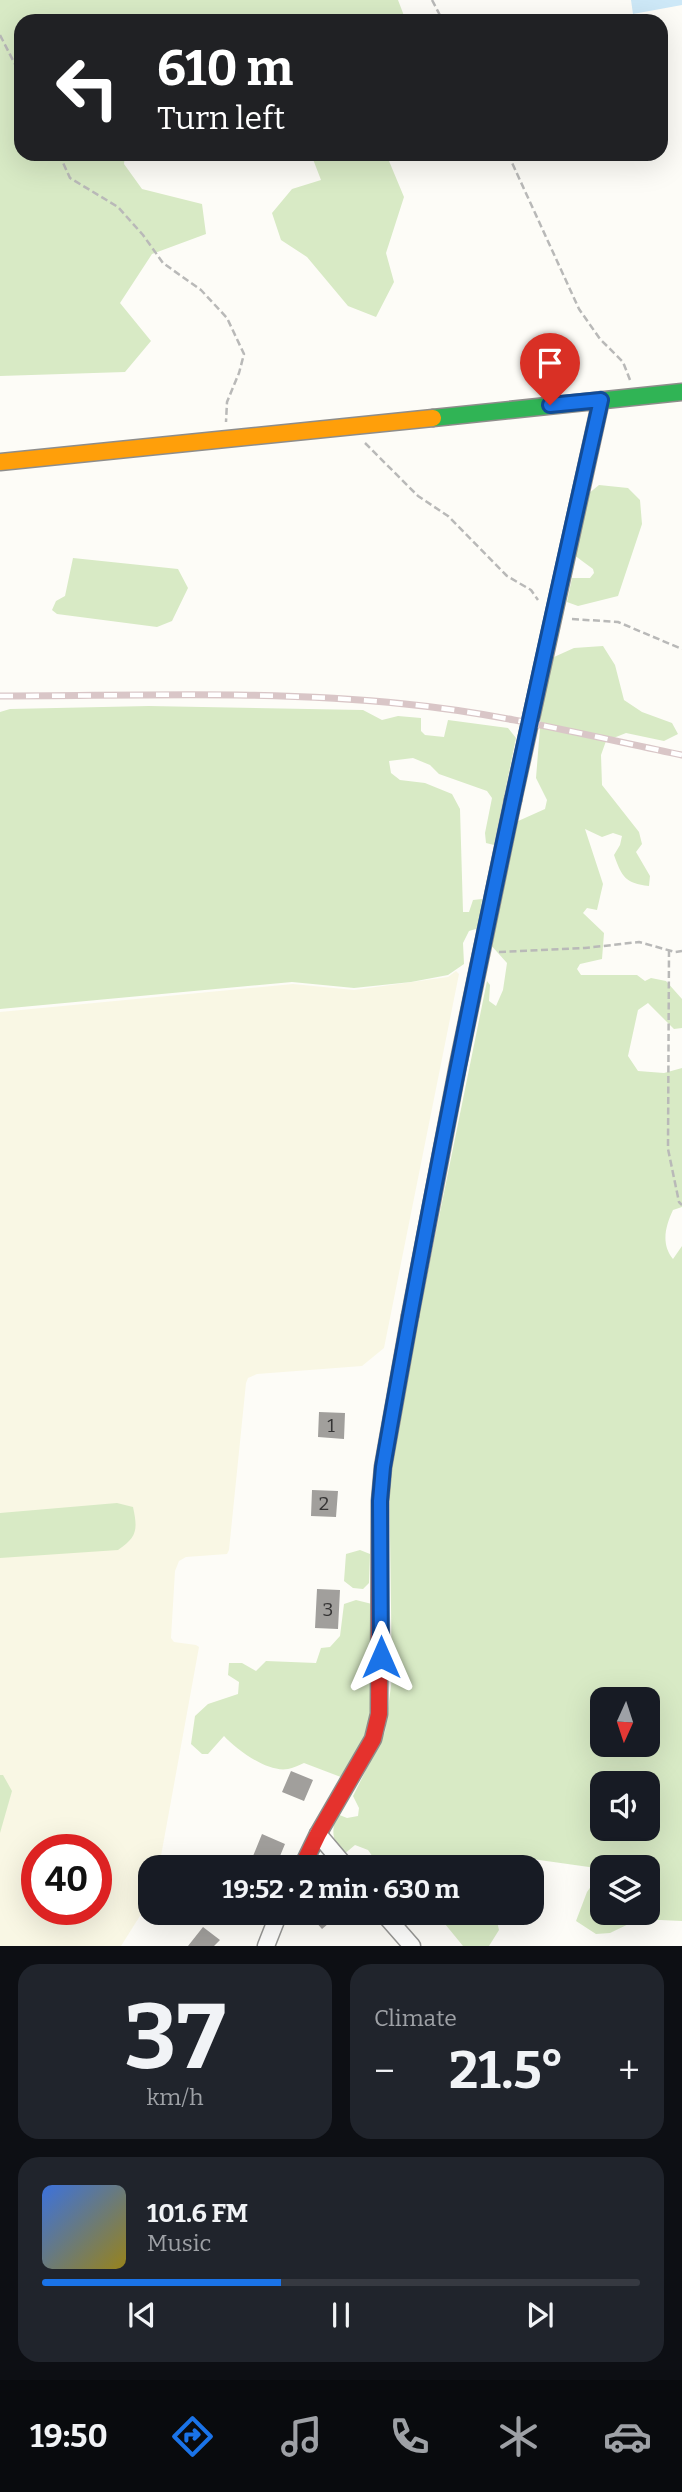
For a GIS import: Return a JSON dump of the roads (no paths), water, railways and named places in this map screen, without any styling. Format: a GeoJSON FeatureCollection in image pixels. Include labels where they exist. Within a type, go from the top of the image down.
{"type":"FeatureCollection","features":[{"type":"Feature","properties":{"kind":"street"},"geometry":{"type":"LineString","coordinates":[[0,462],[682,392]]}},
{"type":"Feature","properties":{"kind":"street"},"geometry":{"type":"LineString","coordinates":[[308,1855],[373,1739],[379,1714],[380,1501],[383,1467],[482,953],[601,400]]}},
{"type":"Feature","properties":{"kind":"street"},"geometry":{"type":"LineString","coordinates":[[318,1834],[336,1855]]}},
{"type":"Feature","properties":{"kind":"street"},"geometry":{"type":"LineString","coordinates":[[266,1946],[274,1925]]}},
{"type":"Feature","properties":{"kind":"street"},"geometry":{"type":"LineString","coordinates":[[394,1925],[412,1946]]}},
{"type":"Feature","properties":{"kind":"water"},"geometry":{"type":"Polygon","coordinates":[[[631,0],[682,0],[682,5],[633,14],[631,0]]]}},
{"type":"Feature","properties":{"kind":"railway"},"geometry":{"type":"LineString","coordinates":[[0,696],[203,695],[304,697],[405,704],[475,713],[682,755]]}}]}
